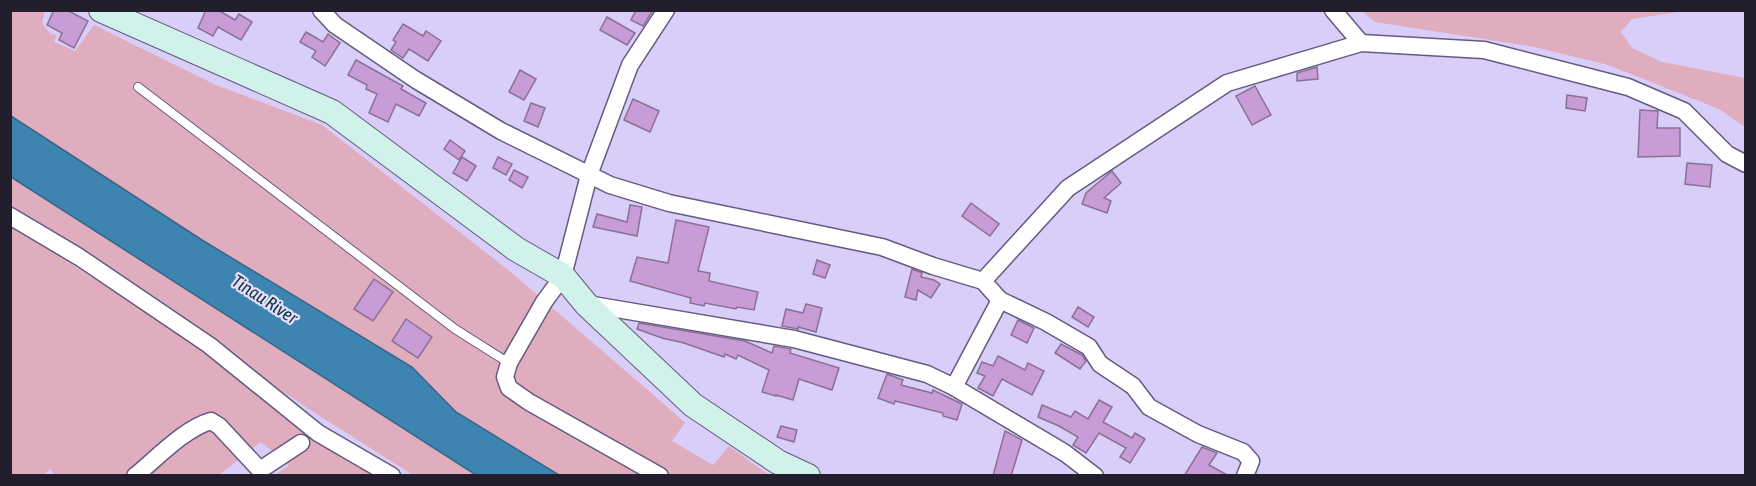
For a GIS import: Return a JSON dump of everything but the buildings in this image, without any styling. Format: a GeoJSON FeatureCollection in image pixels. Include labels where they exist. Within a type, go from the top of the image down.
{"type":"FeatureCollection","features":[{"type":"Feature","properties":{"kind":"street"},"geometry":{"type":"LineString","coordinates":[[101,10],[332,112],[516,249],[563,276],[586,304],[693,405],[778,462],[808,476]]}},
{"type":"Feature","properties":{"kind":"street"},"geometry":{"type":"LineString","coordinates":[[321,10],[335,24],[416,80],[501,131],[619,188],[669,203],[882,246],[933,266],[983,281],[1000,300],[1046,322],[1089,347],[1100,364],[1133,386],[1149,407],[1198,434],[1243,452],[1251,461],[1245,476]]}},
{"type":"Feature","properties":{"kind":"street"},"geometry":{"type":"LineString","coordinates":[[660,476],[529,402],[508,388],[506,377],[509,363],[544,302],[563,276],[589,175],[630,65],[666,10]]}},
{"type":"Feature","properties":{"kind":"street"},"geometry":{"type":"LineString","coordinates":[[1333,10],[1361,43]]}},
{"type":"Feature","properties":{"kind":"street"},"geometry":{"type":"LineString","coordinates":[[983,281],[1068,188],[1227,83],[1361,43],[1484,50],[1628,87],[1684,111],[1727,154],[1746,164]]}},
{"type":"Feature","properties":{"kind":"street"},"geometry":{"type":"LineString","coordinates":[[10,216],[79,257],[209,345],[318,433],[392,476]]}},
{"type":"Feature","properties":{"kind":"street"},"geometry":{"type":"LineString","coordinates":[[954,387],[1000,300]]}},
{"type":"Feature","properties":{"kind":"street"},"geometry":{"type":"LineString","coordinates":[[586,304],[794,339],[919,372],[954,387],[1065,453],[1095,476]]}},
{"type":"Feature","properties":{"kind":"street"},"geometry":{"type":"LineString","coordinates":[[135,476],[188,433],[211,421],[219,426],[256,473],[301,443]]}},
{"type":"Feature","properties":{"kind":"lane"},"geometry":{"type":"LineString","coordinates":[[138,87],[455,329],[509,363]]}},
{"type":"Feature","properties":{"kind":"shaded area"},"geometry":{"type":"Polygon","coordinates":[[[10,11],[45,11],[42,23],[51,34],[57,35],[54,42],[75,51],[94,25],[216,85],[322,125],[507,269],[671,410],[685,423],[672,441],[713,465],[729,446],[769,475],[559,475],[456,412],[412,367],[202,240],[11,116],[10,11]]]}},
{"type":"Feature","properties":{"kind":"shaded area"},"geometry":{"type":"Polygon","coordinates":[[[1362,11],[1685,11],[1632,19],[1621,32],[1632,48],[1662,62],[1745,78],[1745,127],[1719,109],[1608,65],[1530,46],[1375,22],[1362,11]]]}},
{"type":"Feature","properties":{"kind":"shaded area"},"geometry":{"type":"Polygon","coordinates":[[[11,177],[476,475],[413,475],[321,417],[232,358],[160,302],[118,273],[11,209],[11,177]]]}},
{"type":"Feature","properties":{"kind":"shaded area"},"geometry":{"type":"Polygon","coordinates":[[[10,224],[394,475],[275,475],[289,465],[261,442],[219,475],[54,476],[51,469],[43,475],[11,475],[10,224]]]}},
{"type":"Feature","properties":{"kind":"water","name":"Tinau River"},"geometry":{"type":"Polygon","coordinates":[[[11,116],[202,240],[412,367],[456,412],[559,475],[476,475],[11,177],[11,116]]]}}]}
